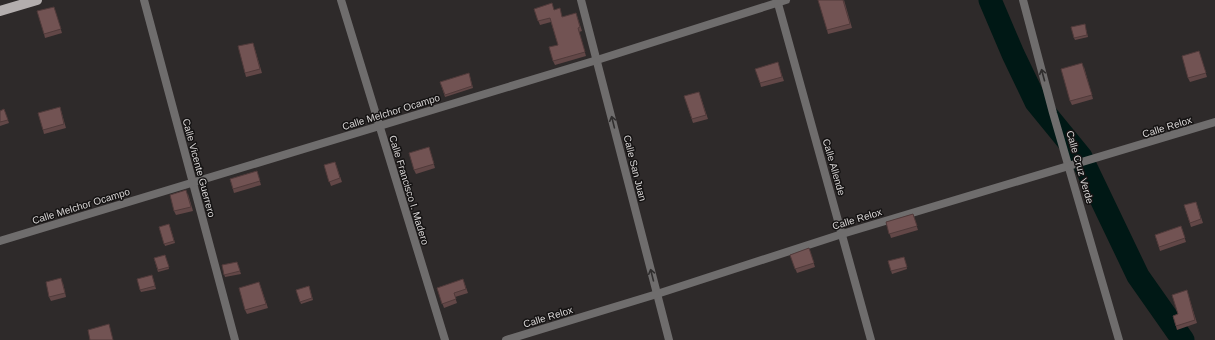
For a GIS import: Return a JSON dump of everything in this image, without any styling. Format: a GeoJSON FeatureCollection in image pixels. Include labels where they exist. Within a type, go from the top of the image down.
{"type":"FeatureCollection","features":[{"type":"Feature","properties":{"kind":"main road"},"geometry":{"type":"LineString","coordinates":[[0,11],[37,0]]}},
{"type":"Feature","properties":{"kind":"street","name":"Calle Vicente Guerrero"},"geometry":{"type":"LineString","coordinates":[[144,0],[235,340]]}},
{"type":"Feature","properties":{"kind":"street","name":"Calle Francisco I. Madero"},"geometry":{"type":"LineString","coordinates":[[341,0],[445,340]]}},
{"type":"Feature","properties":{"kind":"street","name":"Calle San Juan"},"geometry":{"type":"LineString","coordinates":[[581,0],[669,340]]}},
{"type":"Feature","properties":{"kind":"street","name":"Calle Melchor Ocampo"},"geometry":{"type":"LineString","coordinates":[[0,241],[597,60],[777,1],[786,0]]}},
{"type":"Feature","properties":{"kind":"street","name":"Calle Cruz Verde"},"geometry":{"type":"LineString","coordinates":[[1023,0],[1053,113],[1119,340]]}},
{"type":"Feature","properties":{"kind":"street","name":"Calle Allende"},"geometry":{"type":"LineString","coordinates":[[777,1],[871,340]]}},
{"type":"Feature","properties":{"kind":"street","name":"Calle Relox"},"geometry":{"type":"LineString","coordinates":[[506,340],[657,294],[842,234],[1215,122]]}},
{"type":"Feature","properties":{"kind":"building"},"geometry":{"type":"Polygon","coordinates":[[[818,0],[843,0],[850,24],[827,30],[818,0]]]}},
{"type":"Feature","properties":{"kind":"building"},"geometry":{"type":"Polygon","coordinates":[[[552,3],[554,10],[560,8],[562,17],[576,13],[580,27],[578,28],[585,52],[553,61],[549,47],[558,45],[550,18],[538,21],[534,9],[552,3]]]}},
{"type":"Feature","properties":{"kind":"building"},"geometry":{"type":"Polygon","coordinates":[[[54,7],[61,29],[44,34],[37,11],[54,7]]]}},
{"type":"Feature","properties":{"kind":"building"},"geometry":{"type":"Polygon","coordinates":[[[1085,24],[1087,35],[1074,38],[1071,27],[1085,24]]]}},
{"type":"Feature","properties":{"kind":"building"},"geometry":{"type":"Polygon","coordinates":[[[253,43],[260,69],[245,73],[238,46],[253,43]]]}},
{"type":"Feature","properties":{"kind":"building"},"geometry":{"type":"Polygon","coordinates":[[[1199,51],[1206,73],[1188,78],[1182,56],[1199,51]]]}},
{"type":"Feature","properties":{"kind":"building"},"geometry":{"type":"Polygon","coordinates":[[[778,62],[782,77],[760,83],[755,69],[778,62]]]}},
{"type":"Feature","properties":{"kind":"building"},"geometry":{"type":"Polygon","coordinates":[[[1082,63],[1092,95],[1070,101],[1061,69],[1082,63]]]}},
{"type":"Feature","properties":{"kind":"building"},"geometry":{"type":"Polygon","coordinates":[[[469,73],[472,86],[445,95],[440,82],[469,73]]]}},
{"type":"Feature","properties":{"kind":"building"},"geometry":{"type":"Polygon","coordinates":[[[699,92],[706,115],[692,119],[684,96],[699,92]]]}},
{"type":"Feature","properties":{"kind":"building"},"geometry":{"type":"Polygon","coordinates":[[[60,107],[64,124],[43,130],[38,113],[60,107]]]}},
{"type":"Feature","properties":{"kind":"building"},"geometry":{"type":"Polygon","coordinates":[[[4,109],[8,120],[0,122],[0,111],[4,109]]]}},
{"type":"Feature","properties":{"kind":"building"},"geometry":{"type":"Polygon","coordinates":[[[429,147],[434,164],[414,170],[409,153],[429,147]]]}},
{"type":"Feature","properties":{"kind":"building"},"geometry":{"type":"Polygon","coordinates":[[[335,162],[340,178],[329,182],[324,165],[335,162]]]}},
{"type":"Feature","properties":{"kind":"building"},"geometry":{"type":"Polygon","coordinates":[[[257,171],[260,181],[233,189],[230,179],[257,171]]]}},
{"type":"Feature","properties":{"kind":"building"},"geometry":{"type":"Polygon","coordinates":[[[186,190],[191,207],[174,211],[170,195],[186,190]]]}},
{"type":"Feature","properties":{"kind":"building"},"geometry":{"type":"Polygon","coordinates":[[[1196,202],[1201,219],[1190,223],[1184,205],[1196,202]]]}},
{"type":"Feature","properties":{"kind":"building"},"geometry":{"type":"Polygon","coordinates":[[[913,214],[917,226],[889,234],[886,222],[913,214]]]}},
{"type":"Feature","properties":{"kind":"building"},"geometry":{"type":"Polygon","coordinates":[[[169,224],[174,241],[164,244],[159,227],[169,224]]]}},
{"type":"Feature","properties":{"kind":"building"},"geometry":{"type":"Polygon","coordinates":[[[1181,226],[1185,238],[1159,247],[1155,235],[1181,226]]]}},
{"type":"Feature","properties":{"kind":"building"},"geometry":{"type":"Polygon","coordinates":[[[809,248],[814,263],[795,269],[790,255],[809,248]]]}},
{"type":"Feature","properties":{"kind":"building"},"geometry":{"type":"Polygon","coordinates":[[[165,255],[169,267],[158,270],[154,258],[165,255]]]}},
{"type":"Feature","properties":{"kind":"building"},"geometry":{"type":"Polygon","coordinates":[[[904,257],[907,267],[891,271],[888,261],[904,257]]]}},
{"type":"Feature","properties":{"kind":"building"},"geometry":{"type":"Polygon","coordinates":[[[237,262],[240,271],[224,275],[222,265],[237,262]]]}},
{"type":"Feature","properties":{"kind":"building"},"geometry":{"type":"Polygon","coordinates":[[[152,275],[155,286],[140,290],[137,279],[152,275]]]}},
{"type":"Feature","properties":{"kind":"building"},"geometry":{"type":"Polygon","coordinates":[[[61,278],[65,293],[49,297],[46,282],[61,278]]]}},
{"type":"Feature","properties":{"kind":"building"},"geometry":{"type":"Polygon","coordinates":[[[463,279],[466,289],[454,293],[456,299],[442,304],[437,288],[463,279]]]}},
{"type":"Feature","properties":{"kind":"building"},"geometry":{"type":"Polygon","coordinates":[[[259,282],[266,304],[245,310],[239,288],[259,282]]]}},
{"type":"Feature","properties":{"kind":"building"},"geometry":{"type":"Polygon","coordinates":[[[309,286],[312,298],[300,302],[296,290],[309,286]]]}},
{"type":"Feature","properties":{"kind":"building"},"geometry":{"type":"Polygon","coordinates":[[[1187,290],[1195,320],[1176,326],[1173,316],[1178,314],[1172,295],[1187,290]]]}},
{"type":"Feature","properties":{"kind":"building"},"geometry":{"type":"Polygon","coordinates":[[[109,324],[113,340],[90,340],[88,330],[109,324]]]}},
{"type":"Feature","properties":{"kind":"waterway"},"geometry":{"type":"LineString","coordinates":[[990,0],[1013,54],[1036,102],[1081,157],[1138,276],[1183,340]]}}]}
